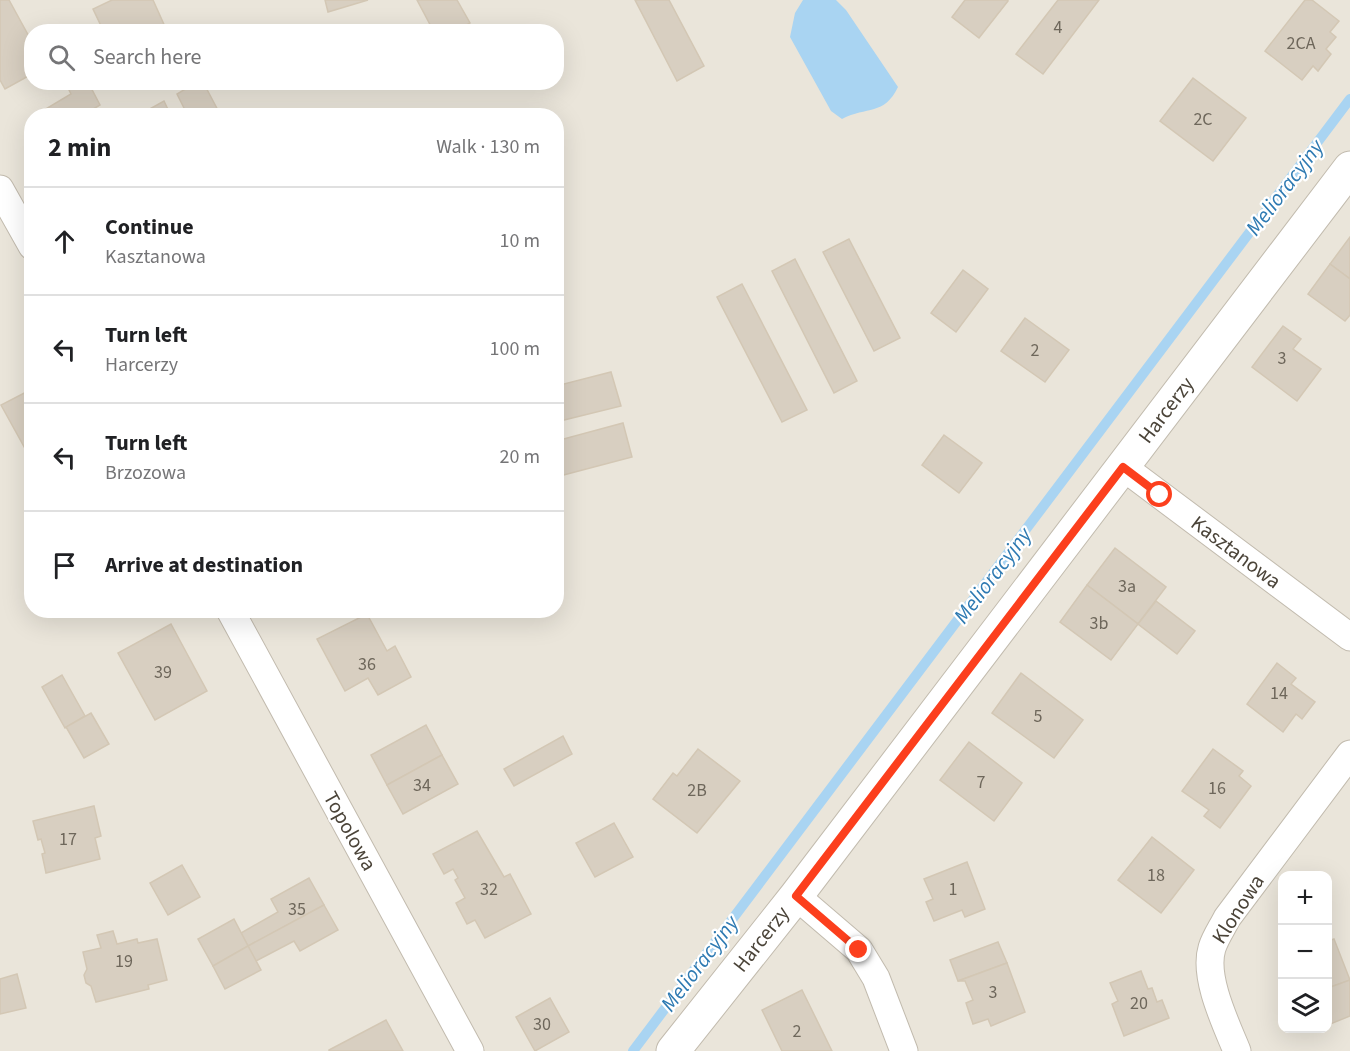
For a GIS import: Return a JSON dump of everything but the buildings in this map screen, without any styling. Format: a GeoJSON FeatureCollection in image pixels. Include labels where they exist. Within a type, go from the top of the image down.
{"type":"FeatureCollection","features":[{"type":"Feature","properties":{"kind":"street","name":"Harcerzy"},"geometry":{"type":"LineString","coordinates":[[673,1051],[796,896],[1350,168]]}},
{"type":"Feature","properties":{"kind":"street"},"geometry":{"type":"LineString","coordinates":[[0,189],[24,232]]}},
{"type":"Feature","properties":{"kind":"street","name":"Kasztanowa"},"geometry":{"type":"LineString","coordinates":[[1123,467],[1350,637]]}},
{"type":"Feature","properties":{"kind":"street","name":"Topolowa"},"geometry":{"type":"LineString","coordinates":[[234,618],[470,1051]]}},
{"type":"Feature","properties":{"kind":"street","name":"Klonowa"},"geometry":{"type":"LineString","coordinates":[[1238,1051],[1217,1001],[1210,963],[1212,948],[1227,918],[1350,754]]}},
{"type":"Feature","properties":{"kind":"street"},"geometry":{"type":"LineString","coordinates":[[796,896],[859,950],[876,978],[904,1051]]}},
{"type":"Feature","properties":{"kind":"shaded area"},"geometry":{"type":"Polygon","coordinates":[[[0,0],[1350,0],[1350,1051],[0,1051],[0,0]]]}},
{"type":"Feature","properties":{"kind":"water"},"geometry":{"type":"Polygon","coordinates":[[[803,0],[836,0],[846,10],[898,87],[887,102],[874,109],[842,119],[831,111],[790,37],[795,13],[803,0]]]}},
{"type":"Feature","properties":{"kind":"waterway","name":"Melioracyjny"},"geometry":{"type":"LineString","coordinates":[[633,1051],[1350,99]]}},
{"type":"Feature","properties":{"kind":"route"},"geometry":{"type":"LineString","coordinates":[[859,950],[796,896],[1123,467],[1160,495]]}}]}
